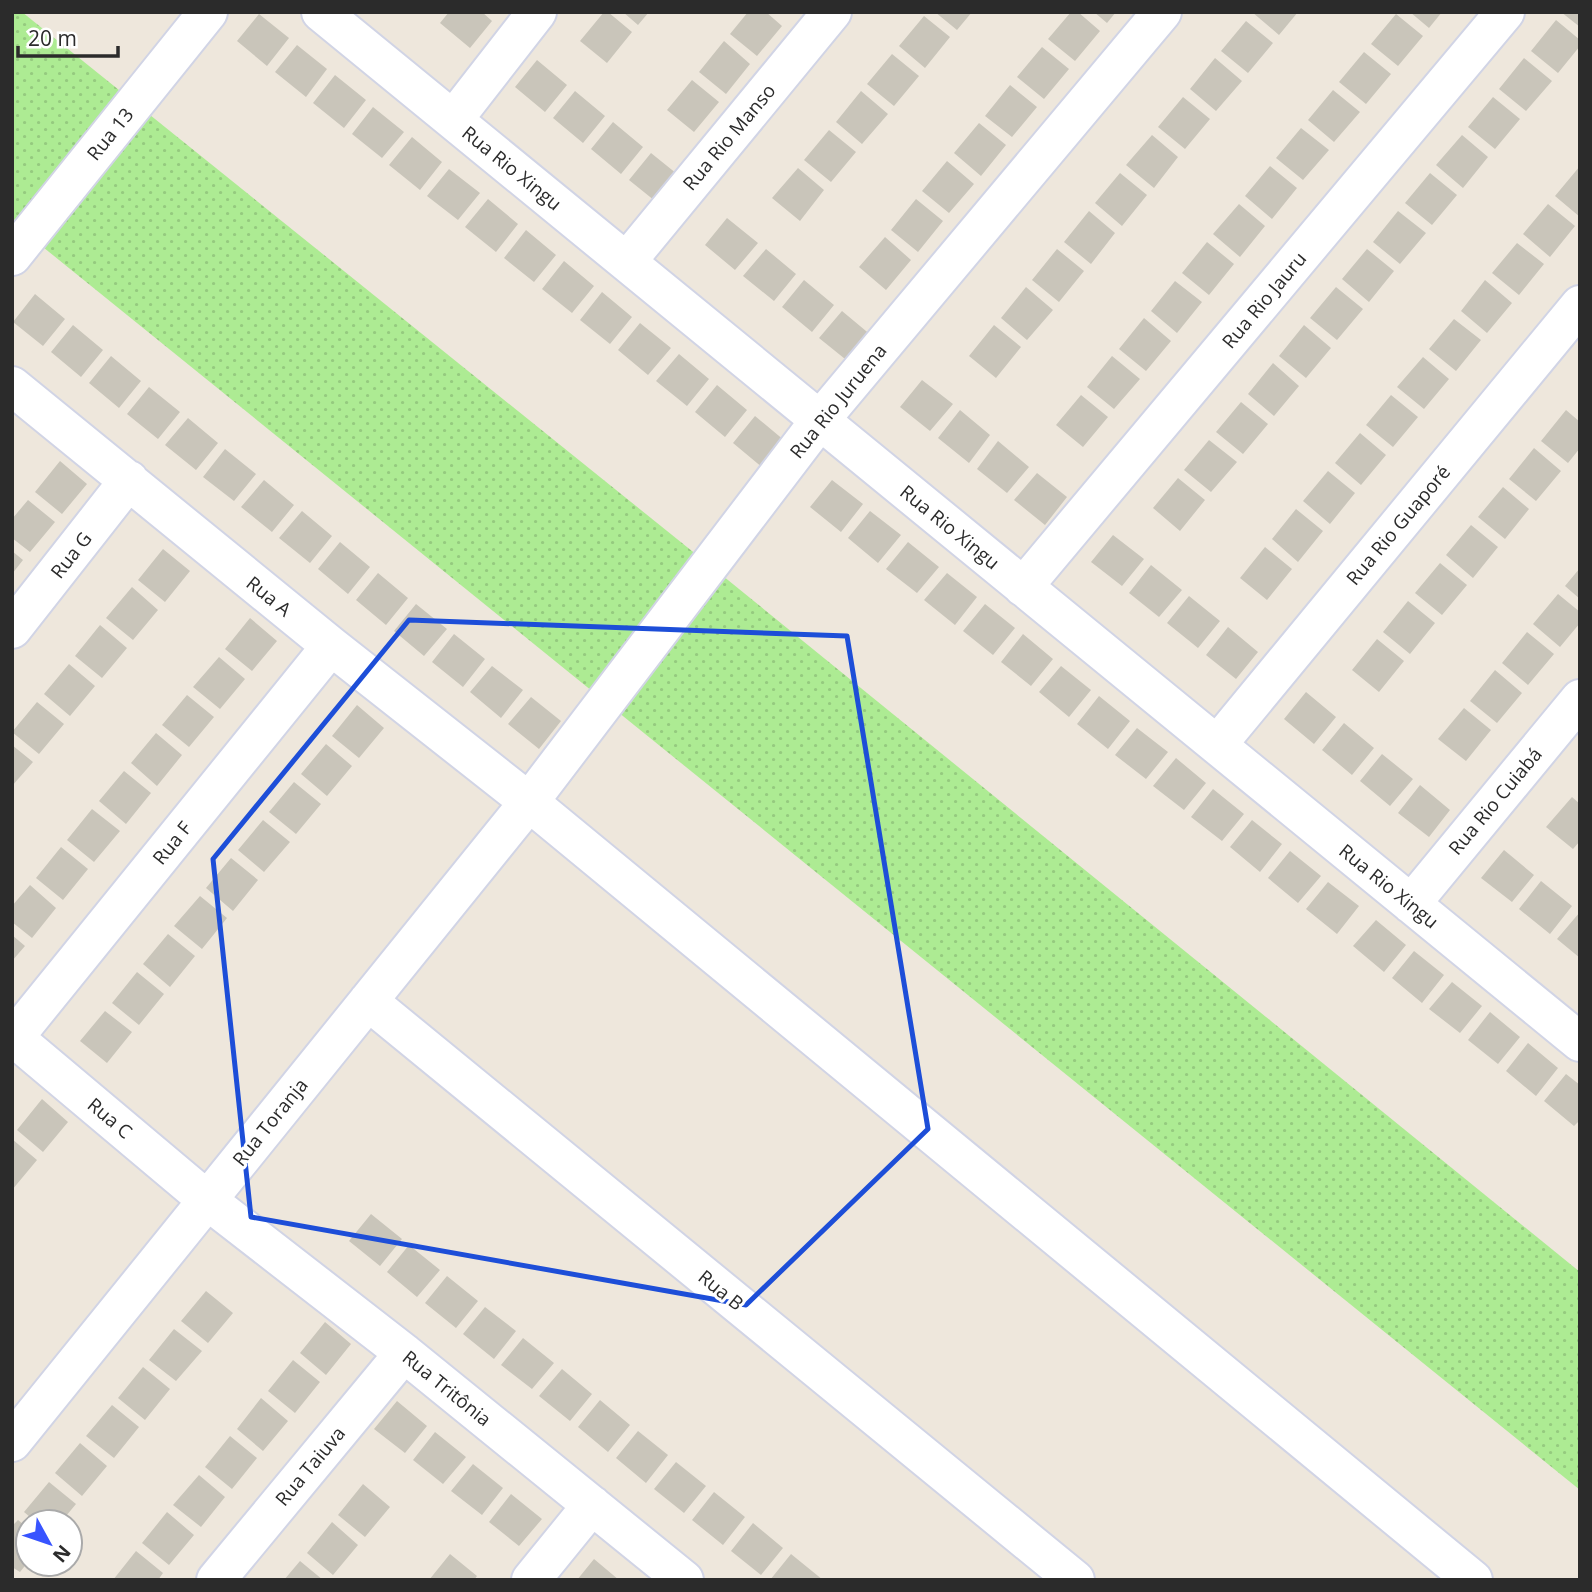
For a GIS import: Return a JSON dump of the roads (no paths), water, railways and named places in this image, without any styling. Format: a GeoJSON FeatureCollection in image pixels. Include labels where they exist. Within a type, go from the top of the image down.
{"type":"FeatureCollection","features":[{"type":"Feature","properties":{"kind":"street","name":"Rua 13"},"geometry":{"type":"LineString","coordinates":[[12,256],[208,12]]}},
{"type":"Feature","properties":{"kind":"street","name":"Rua Rio Xingu"},"geometry":{"type":"LineString","coordinates":[[321,12],[1580,1042]]}},
{"type":"Feature","properties":{"kind":"street"},"geometry":{"type":"LineString","coordinates":[[453,120],[537,12]]}},
{"type":"Feature","properties":{"kind":"street","name":"Rua Rio Manso"},"geometry":{"type":"LineString","coordinates":[[627,261],[832,12]]}},
{"type":"Feature","properties":{"kind":"street","name":"Rua Rio Juruena"},"geometry":{"type":"LineString","coordinates":[[529,802],[820,420],[1162,12]]}},
{"type":"Feature","properties":{"kind":"street","name":"Rua Rio Jauru"},"geometry":{"type":"LineString","coordinates":[[1023,587],[1505,12]]}},
{"type":"Feature","properties":{"kind":"street","name":"Rua Rio Guaporé"},"geometry":{"type":"LineString","coordinates":[[1217,745],[1580,305]]}},
{"type":"Feature","properties":{"kind":"street","name":"Rua A"},"geometry":{"type":"LineString","coordinates":[[12,386],[331,646],[529,802],[1473,1580]]}},
{"type":"Feature","properties":{"kind":"street","name":"Rua G"},"geometry":{"type":"LineString","coordinates":[[12,629],[129,480]]}},
{"type":"Feature","properties":{"kind":"street","name":"Rua F"},"geometry":{"type":"LineString","coordinates":[[13,1038],[331,646]]}},
{"type":"Feature","properties":{"kind":"street","name":"Rua Rio Cuiabá"},"geometry":{"type":"LineString","coordinates":[[1411,904],[1580,699]]}},
{"type":"Feature","properties":{"kind":"street","name":"Rua Toranja"},"geometry":{"type":"LineString","coordinates":[[12,1442],[529,802]]}},
{"type":"Feature","properties":{"kind":"street","name":"Rua B"},"geometry":{"type":"LineString","coordinates":[[368,1001],[1075,1580]]}},
{"type":"Feature","properties":{"kind":"street","name":"Rua C"},"geometry":{"type":"LineString","coordinates":[[13,1038],[207,1200]]}},
{"type":"Feature","properties":{"kind":"street","name":"Rua Tritônia"},"geometry":{"type":"LineString","coordinates":[[207,1200],[404,1353],[684,1580]]}},
{"type":"Feature","properties":{"kind":"street","name":"Rua Taiuva"},"geometry":{"type":"LineString","coordinates":[[216,1580],[404,1353]]}},
{"type":"Feature","properties":{"kind":"street"},"geometry":{"type":"LineString","coordinates":[[531,1580],[592,1505]]}}]}
